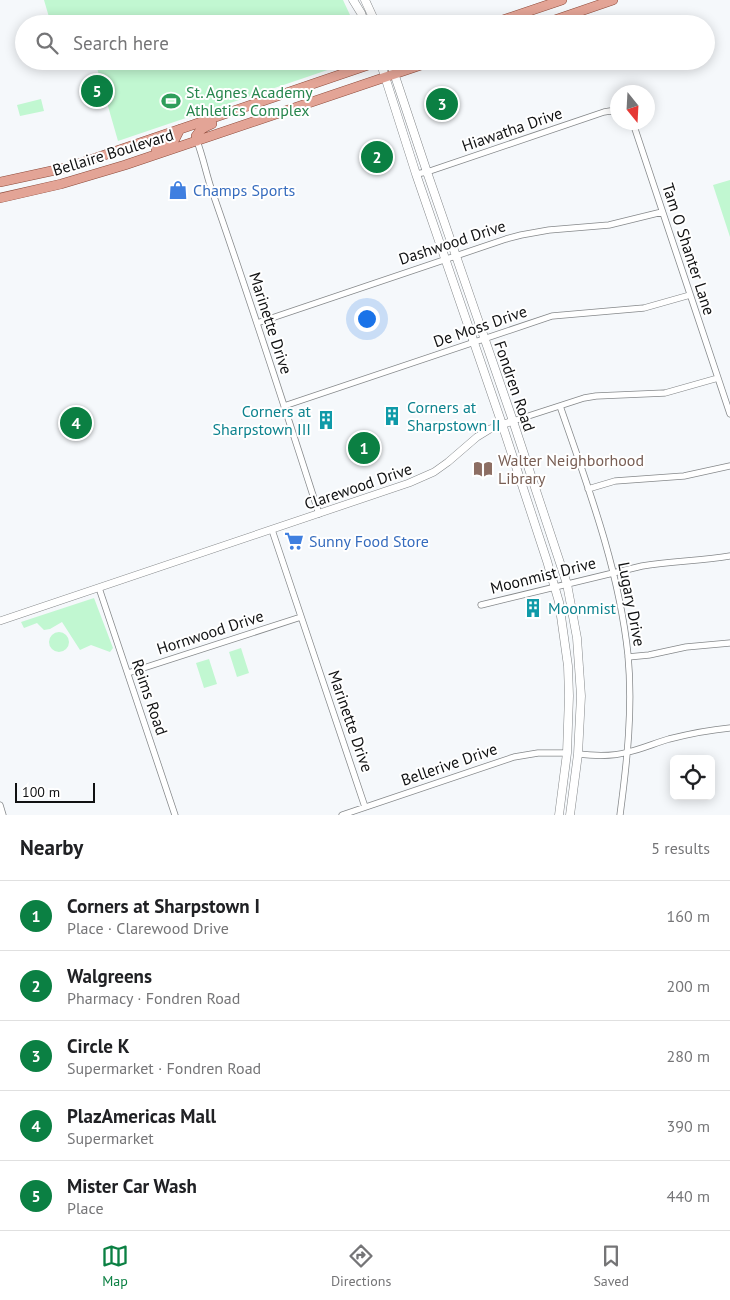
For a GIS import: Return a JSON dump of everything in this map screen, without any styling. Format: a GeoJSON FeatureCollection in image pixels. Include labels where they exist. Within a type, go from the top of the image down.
{"type":"FeatureCollection","features":[{"type":"Feature","properties":{"kind":"main road"},"geometry":{"type":"LineString","coordinates":[[353,0],[362,15]]}},
{"type":"Feature","properties":{"kind":"main road"},"geometry":{"type":"LineString","coordinates":[[365,0],[372,15]]}},
{"type":"Feature","properties":{"kind":"main road"},"geometry":{"type":"LineString","coordinates":[[516,15],[562,0]]}},
{"type":"Feature","properties":{"kind":"main road"},"geometry":{"type":"LineString","coordinates":[[565,15],[595,3],[613,0]]}},
{"type":"Feature","properties":{"kind":"main road"},"geometry":{"type":"LineString","coordinates":[[528,15],[536,8]]}},
{"type":"Feature","properties":{"kind":"main road","name":"Bellaire Boulevard"},"geometry":{"type":"LineString","coordinates":[[0,182],[66,168],[354,70]]}},
{"type":"Feature","properties":{"kind":"main road","name":"Fondren Road"},"geometry":{"type":"LineString","coordinates":[[383,70],[555,587],[568,666],[569,696],[567,753],[559,815]]}},
{"type":"Feature","properties":{"kind":"main road","name":"Fondren Road"},"geometry":{"type":"LineString","coordinates":[[393,70],[567,584],[574,621],[581,696],[580,734],[570,815]]}},
{"type":"Feature","properties":{"kind":"main road","name":"Bellaire Boulevard"},"geometry":{"type":"LineString","coordinates":[[0,198],[61,184],[149,157],[408,70]]}},
{"type":"Feature","properties":{"kind":"main road"},"geometry":{"type":"LineString","coordinates":[[197,141],[196,136],[204,128],[231,117],[243,108]]}},
{"type":"Feature","properties":{"kind":"main road"},"geometry":{"type":"LineString","coordinates":[[149,157],[152,152],[175,139],[180,129]]}},
{"type":"Feature","properties":{"kind":"main road"},"geometry":{"type":"LineString","coordinates":[[574,777],[570,765],[570,756],[567,753],[572,750],[580,734]]}},
{"type":"Feature","properties":{"kind":"street","name":"Hiawatha Drive"},"geometry":{"type":"LineString","coordinates":[[416,174],[610,111]]}},
{"type":"Feature","properties":{"kind":"street","name":"Tam O Shanter Lane"},"geometry":{"type":"LineString","coordinates":[[635,130],[730,414]]}},
{"type":"Feature","properties":{"kind":"street","name":"Marinette Drive"},"geometry":{"type":"LineString","coordinates":[[197,141],[319,514]]}},
{"type":"Feature","properties":{"kind":"street","name":"Dashwood Drive"},"geometry":{"type":"LineString","coordinates":[[257,323],[521,235],[549,230],[609,225],[662,212]]}},
{"type":"Feature","properties":{"kind":"street","name":"De Moss Drive"},"geometry":{"type":"LineString","coordinates":[[284,406],[552,316],[644,308],[690,295]]}},
{"type":"Feature","properties":{"kind":"street","name":"Clarewood Drive"},"geometry":{"type":"LineString","coordinates":[[0,621],[422,478],[448,462],[477,437],[502,424],[584,398],[664,393],[718,378]]}},
{"type":"Feature","properties":{"kind":"street","name":"Lugary Drive"},"geometry":{"type":"LineString","coordinates":[[560,406],[605,542],[624,623],[628,657],[629,710],[628,753],[620,815]]}},
{"type":"Feature","properties":{"kind":"street"},"geometry":{"type":"LineString","coordinates":[[588,489],[615,481],[684,476],[730,466]]}},
{"type":"Feature","properties":{"kind":"street","name":"Marinette Drive"},"geometry":{"type":"LineString","coordinates":[[272,530],[365,807]]}},
{"type":"Feature","properties":{"kind":"street","name":"Moonmist Drive"},"geometry":{"type":"LineString","coordinates":[[482,605],[642,566],[730,556]]}},
{"type":"Feature","properties":{"kind":"street","name":"Reims Road"},"geometry":{"type":"LineString","coordinates":[[99,588],[175,815]]}},
{"type":"Feature","properties":{"kind":"street","name":"Hornwood Drive"},"geometry":{"type":"LineString","coordinates":[[128,673],[301,617]]}},
{"type":"Feature","properties":{"kind":"street"},"geometry":{"type":"LineString","coordinates":[[628,657],[650,655],[686,647],[730,643]]}},
{"type":"Feature","properties":{"kind":"street"},"geometry":{"type":"LineString","coordinates":[[578,754],[610,756],[628,753],[693,733],[730,728]]}},
{"type":"Feature","properties":{"kind":"street","name":"Bellerive Drive"},"geometry":{"type":"LineString","coordinates":[[342,815],[514,757],[538,752],[567,753]]}},
{"type":"Feature","properties":{"kind":"street"},"geometry":{"type":"LineString","coordinates":[[0,805],[3,815]]}},
{"type":"Feature","properties":{"kind":"green space"},"geometry":{"type":"Polygon","coordinates":[[[44,0],[343,0],[350,15],[48,15],[44,0]]]}},
{"type":"Feature","properties":{"kind":"green space","name":"St. Agnes Academy Athletics Complex"},"geometry":{"type":"Polygon","coordinates":[[[98,70],[327,70],[118,141],[98,70]]]}},
{"type":"Feature","properties":{"kind":"green space"},"geometry":{"type":"Polygon","coordinates":[[[41,99],[44,111],[20,116],[17,105],[41,99]]]}},
{"type":"Feature","properties":{"kind":"green space"},"geometry":{"type":"Polygon","coordinates":[[[730,180],[730,237],[713,185],[730,180]]]}},
{"type":"Feature","properties":{"kind":"green space"},"geometry":{"type":"Polygon","coordinates":[[[94,598],[113,648],[110,652],[91,645],[80,650],[62,622],[50,629],[44,630],[37,623],[24,628],[21,622],[94,598]]]}},
{"type":"Feature","properties":{"kind":"green space"},"geometry":{"type":"Polygon","coordinates":[[[59,632],[66,635],[69,642],[66,649],[59,652],[52,649],[49,642],[52,635],[59,632]]]}},
{"type":"Feature","properties":{"kind":"green space"},"geometry":{"type":"Polygon","coordinates":[[[241,648],[249,673],[237,677],[229,652],[241,648]]]}},
{"type":"Feature","properties":{"kind":"green space"},"geometry":{"type":"Polygon","coordinates":[[[209,659],[217,684],[204,688],[196,663],[209,659]]]}},
{"type":"Feature","properties":{"kind":"place","name":"Mister Car Wash"},"geometry":{"type":"Point","coordinates":[97,91]}},
{"type":"Feature","properties":{"kind":"place","name":"St. Agnes Academy Athletics Complex"},"geometry":{"type":"Point","coordinates":[171,101]}},
{"type":"Feature","properties":{"kind":"place","name":"Circle K"},"geometry":{"type":"Point","coordinates":[442,104]}},
{"type":"Feature","properties":{"kind":"place","name":"Walgreens"},"geometry":{"type":"Point","coordinates":[377,157]}},
{"type":"Feature","properties":{"kind":"place","name":"Champs Sports"},"geometry":{"type":"Point","coordinates":[178,190]}},
{"type":"Feature","properties":{"kind":"place","name":"Corners at Sharpstown II"},"geometry":{"type":"Point","coordinates":[392,416]}},
{"type":"Feature","properties":{"kind":"place","name":"Corners at Sharpstown III"},"geometry":{"type":"Point","coordinates":[326,420]}},
{"type":"Feature","properties":{"kind":"place","name":"PlazAmericas Mall"},"geometry":{"type":"Point","coordinates":[76,423]}},
{"type":"Feature","properties":{"kind":"place","name":"Corners at Sharpstown I"},"geometry":{"type":"Point","coordinates":[364,448]}},
{"type":"Feature","properties":{"kind":"place","name":"Walter Neighborhood Library"},"geometry":{"type":"Point","coordinates":[483,469]}},
{"type":"Feature","properties":{"kind":"place","name":"Sunny Food Store"},"geometry":{"type":"Point","coordinates":[294,541]}},
{"type":"Feature","properties":{"kind":"place","name":"Moonmist"},"geometry":{"type":"Point","coordinates":[533,608]}}]}
